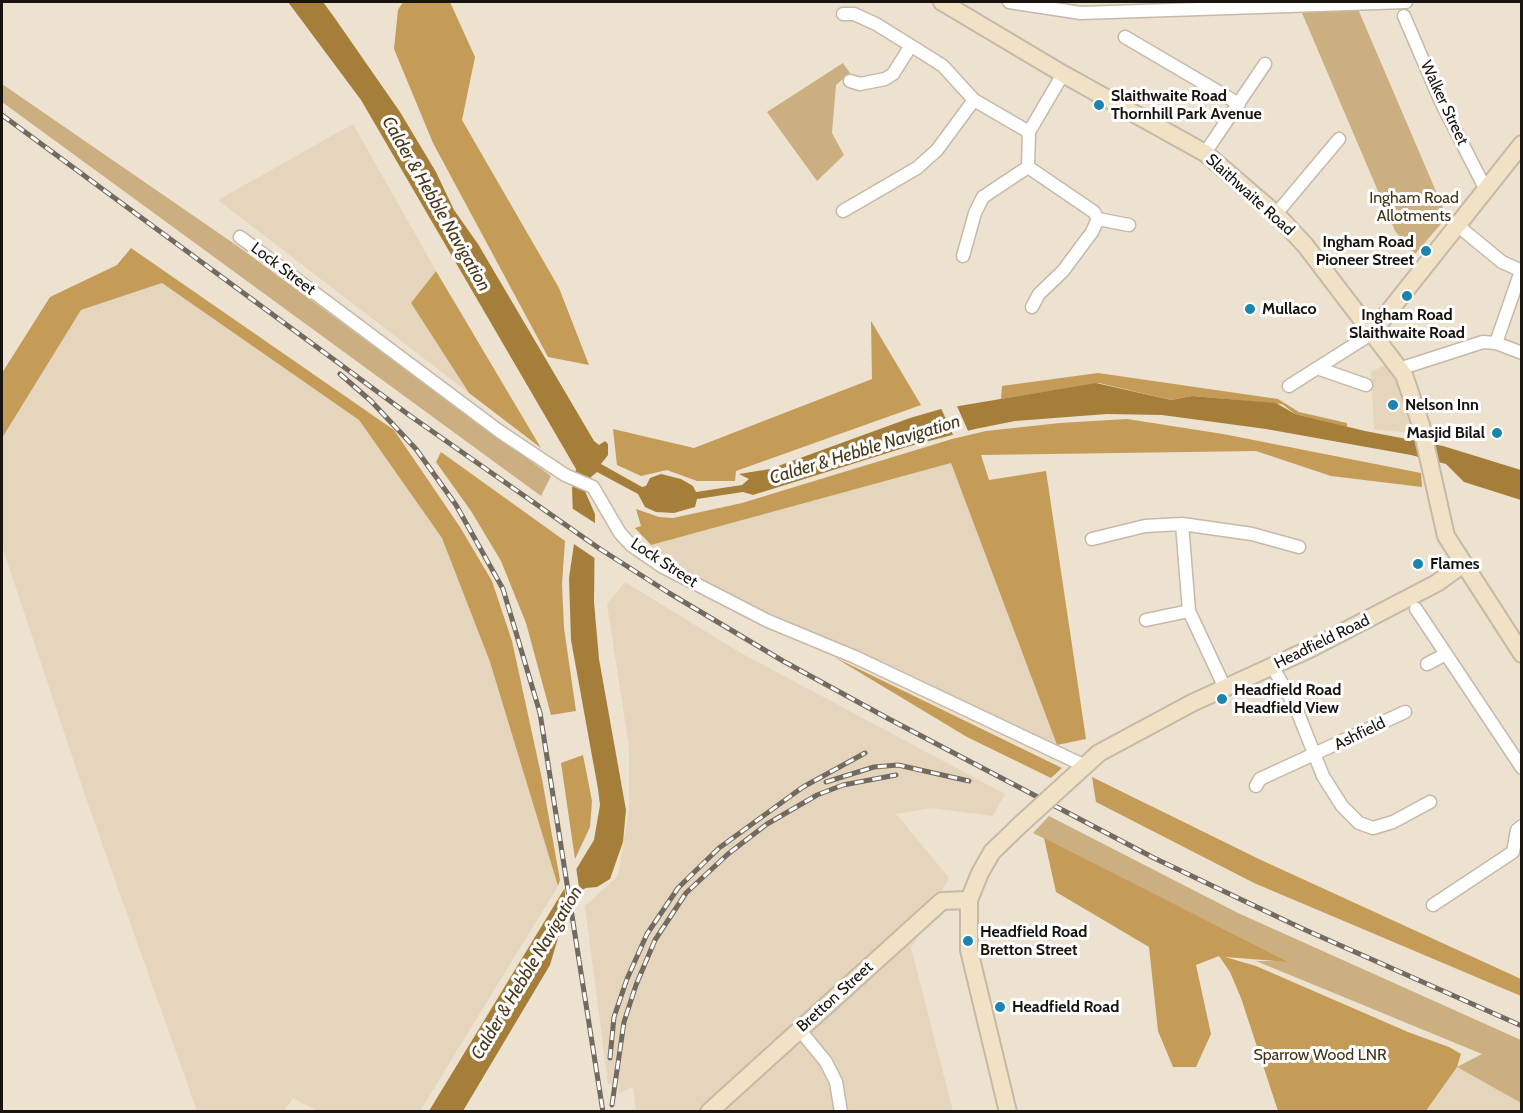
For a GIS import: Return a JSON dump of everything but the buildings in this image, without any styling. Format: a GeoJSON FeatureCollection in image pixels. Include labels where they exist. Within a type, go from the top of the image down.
{"type":"FeatureCollection","features":[{"type":"Feature","properties":{"kind":"street","name":"Slaithwaite Road"},"geometry":{"type":"LineString","coordinates":[[942,2],[1063,74],[1205,153],[1276,213],[1305,245],[1404,375],[1421,425],[1446,536],[1462,565],[1521,654]]}},
{"type":"Feature","properties":{"kind":"street"},"geometry":{"type":"LineString","coordinates":[[1010,2],[1081,13],[1322,3],[1406,2]]}},
{"type":"Feature","properties":{"kind":"street"},"geometry":{"type":"LineString","coordinates":[[843,14],[854,14],[876,24],[943,66],[974,100],[1029,132]]}},
{"type":"Feature","properties":{"kind":"street","name":"Walker Street"},"geometry":{"type":"LineString","coordinates":[[1404,16],[1441,102],[1486,190]]}},
{"type":"Feature","properties":{"kind":"street"},"geometry":{"type":"LineString","coordinates":[[1125,37],[1239,104]]}},
{"type":"Feature","properties":{"kind":"street"},"geometry":{"type":"LineString","coordinates":[[850,81],[860,84],[885,79],[893,74],[910,46]]}},
{"type":"Feature","properties":{"kind":"street"},"geometry":{"type":"LineString","coordinates":[[1205,153],[1265,64]]}},
{"type":"Feature","properties":{"kind":"street"},"geometry":{"type":"LineString","coordinates":[[1028,167],[1029,132],[1063,74]]}},
{"type":"Feature","properties":{"kind":"street"},"geometry":{"type":"LineString","coordinates":[[843,211],[917,168],[937,150],[974,100]]}},
{"type":"Feature","properties":{"kind":"street"},"geometry":{"type":"LineString","coordinates":[[1276,213],[1339,139]]}},
{"type":"Feature","properties":{"kind":"street"},"geometry":{"type":"LineString","coordinates":[[1289,386],[1371,334],[1521,144]]}},
{"type":"Feature","properties":{"kind":"street"},"geometry":{"type":"LineString","coordinates":[[1028,167],[1094,212],[1098,219],[1129,225]]}},
{"type":"Feature","properties":{"kind":"street"},"geometry":{"type":"LineString","coordinates":[[963,256],[975,213],[983,197],[1028,167]]}},
{"type":"Feature","properties":{"kind":"street"},"geometry":{"type":"LineString","coordinates":[[1032,307],[1039,294],[1063,270],[1085,242],[1098,219]]}},
{"type":"Feature","properties":{"kind":"street"},"geometry":{"type":"LineString","coordinates":[[1457,225],[1502,262],[1521,271],[1496,343]]}},
{"type":"Feature","properties":{"kind":"street","name":"Lock Street"},"geometry":{"type":"LineString","coordinates":[[240,237],[499,431],[565,475],[593,488],[620,533],[631,545],[663,567],[760,617],[855,657],[1083,765]]}},
{"type":"Feature","properties":{"kind":"street"},"geometry":{"type":"LineString","coordinates":[[1399,369],[1483,342],[1496,343],[1521,352]]}},
{"type":"Feature","properties":{"kind":"street"},"geometry":{"type":"LineString","coordinates":[[1317,368],[1366,385]]}},
{"type":"Feature","properties":{"kind":"street"},"geometry":{"type":"LineString","coordinates":[[1092,539],[1146,526],[1182,524],[1252,534],[1299,548]]}},
{"type":"Feature","properties":{"kind":"street"},"geometry":{"type":"LineString","coordinates":[[1182,524],[1189,611],[1225,688]]}},
{"type":"Feature","properties":{"kind":"street","name":"Headfield Road"},"geometry":{"type":"LineString","coordinates":[[1008,1112],[969,950],[969,900],[980,873],[993,852],[1083,765],[1099,753],[1437,583],[1462,565]]}},
{"type":"Feature","properties":{"kind":"street"},"geometry":{"type":"LineString","coordinates":[[1416,609],[1521,768]]}},
{"type":"Feature","properties":{"kind":"street"},"geometry":{"type":"LineString","coordinates":[[1146,620],[1189,611]]}},
{"type":"Feature","properties":{"kind":"street"},"geometry":{"type":"LineString","coordinates":[[1427,664],[1446,654]]}},
{"type":"Feature","properties":{"kind":"street","name":"Ashfield"},"geometry":{"type":"LineString","coordinates":[[1272,666],[1296,708],[1323,776],[1342,806],[1359,823],[1373,828],[1393,822],[1430,802]]}},
{"type":"Feature","properties":{"kind":"street","name":"Ashfield"},"geometry":{"type":"LineString","coordinates":[[1256,786],[1260,779],[1406,712]]}},
{"type":"Feature","properties":{"kind":"street"},"geometry":{"type":"LineString","coordinates":[[1433,905],[1513,852],[1517,830],[1521,826]]}},
{"type":"Feature","properties":{"kind":"street","name":"Bretton Street"},"geometry":{"type":"LineString","coordinates":[[709,1112],[942,901],[969,900]]}},
{"type":"Feature","properties":{"kind":"street"},"geometry":{"type":"LineString","coordinates":[[799,1029],[826,1062],[836,1082],[841,1112]]}},
{"type":"Feature","properties":{"kind":"shaded area"},"geometry":{"type":"Polygon","coordinates":[[[353,124],[436,271],[411,303],[469,393],[218,200],[353,124]]]}},
{"type":"Feature","properties":{"kind":"shaded area"},"geometry":{"type":"Polygon","coordinates":[[[162,283],[359,420],[442,537],[490,662],[558,886],[420,1111],[318,1111],[293,1098],[284,1111],[197,1111],[87,801],[2,546],[2,438],[81,310],[162,283]]]}},
{"type":"Feature","properties":{"kind":"shaded area"},"geometry":{"type":"Polygon","coordinates":[[[1385,365],[1399,383],[1413,433],[1374,429],[1371,372],[1385,365]]]}},
{"type":"Feature","properties":{"kind":"shaded area"},"geometry":{"type":"Polygon","coordinates":[[[951,463],[1057,745],[742,603],[657,556],[651,545],[951,463]]]}},
{"type":"Feature","properties":{"kind":"shaded area"},"geometry":{"type":"Polygon","coordinates":[[[625,582],[739,652],[1005,794],[993,816],[931,808],[896,814],[949,878],[911,948],[953,1111],[636,1111],[633,1087],[619,1093],[618,1085],[608,1084],[585,906],[618,876],[629,809],[629,747],[607,604],[625,582]]]}},
{"type":"Feature","properties":{"kind":"shaded area"},"geometry":{"type":"Polygon","coordinates":[[[1457,1067],[1521,1103],[1521,1111],[1426,1112],[1457,1067]]]}},
{"type":"Feature","properties":{"kind":"green space"},"geometry":{"type":"Polygon","coordinates":[[[403,2],[450,2],[475,57],[462,120],[559,288],[589,365],[548,357],[433,143],[394,49],[398,10],[403,2]]]}},
{"type":"Feature","properties":{"kind":"green space","name":"Ingham Road Allotments"},"geometry":{"type":"Polygon","coordinates":[[[1358,9],[1447,217],[1415,254],[1395,231],[1302,13],[1358,9]]]}},
{"type":"Feature","properties":{"kind":"green space"},"geometry":{"type":"Polygon","coordinates":[[[843,63],[850,73],[836,85],[832,133],[844,155],[817,181],[767,112],[843,63]]]}},
{"type":"Feature","properties":{"kind":"green space"},"geometry":{"type":"Polygon","coordinates":[[[2,84],[236,245],[551,476],[541,496],[2,102],[2,84]]]}},
{"type":"Feature","properties":{"kind":"green space"},"geometry":{"type":"Polygon","coordinates":[[[131,248],[394,430],[460,527],[492,581],[512,641],[542,779],[560,880],[558,886],[490,662],[442,538],[359,420],[162,283],[81,310],[2,438],[2,373],[50,297],[117,265],[131,248]]]}},
{"type":"Feature","properties":{"kind":"green space"},"geometry":{"type":"Polygon","coordinates":[[[436,271],[541,448],[469,393],[411,303],[436,271]]]}},
{"type":"Feature","properties":{"kind":"green space"},"geometry":{"type":"Polygon","coordinates":[[[871,321],[921,405],[736,471],[735,481],[697,481],[667,470],[641,476],[617,465],[613,429],[694,448],[872,379],[871,321]]]}},
{"type":"Feature","properties":{"kind":"green space"},"geometry":{"type":"Polygon","coordinates":[[[1098,373],[1278,399],[1299,412],[1347,423],[1347,427],[1295,414],[1282,404],[1192,396],[1171,400],[1099,383],[1001,399],[1002,386],[1098,373]]]}},
{"type":"Feature","properties":{"kind":"green space"},"geometry":{"type":"Polygon","coordinates":[[[1127,419],[1223,434],[1421,473],[1422,487],[1331,476],[1256,451],[981,455],[989,480],[1046,471],[1086,739],[1057,745],[951,463],[651,545],[635,528],[641,526],[636,509],[659,517],[673,518],[742,503],[952,439],[986,431],[1127,419]]]}},
{"type":"Feature","properties":{"kind":"green space"},"geometry":{"type":"Polygon","coordinates":[[[441,452],[565,541],[562,584],[564,628],[576,711],[551,715],[526,623],[501,561],[471,511],[436,462],[441,452]]]}},
{"type":"Feature","properties":{"kind":"green space"},"geometry":{"type":"Polygon","coordinates":[[[834,657],[1062,768],[1051,778],[967,737],[834,657]]]}},
{"type":"Feature","properties":{"kind":"green space"},"geometry":{"type":"Polygon","coordinates":[[[583,755],[592,801],[590,827],[575,859],[561,763],[583,755]]]}},
{"type":"Feature","properties":{"kind":"green space"},"geometry":{"type":"Polygon","coordinates":[[[1092,777],[1261,860],[1521,979],[1521,996],[1254,883],[1096,802],[1092,777]]]}},
{"type":"Feature","properties":{"kind":"green space"},"geometry":{"type":"Polygon","coordinates":[[[1049,816],[1238,913],[1521,1040],[1521,1103],[1457,1067],[1482,1054],[1256,961],[1287,961],[1033,833],[1049,816]]]}},
{"type":"Feature","properties":{"kind":"green space","name":"Sparrow Wood LNR"},"geometry":{"type":"Polygon","coordinates":[[[1044,838],[1289,962],[1225,957],[1256,966],[1408,1032],[1449,1047],[1461,1054],[1457,1067],[1426,1111],[1278,1111],[1241,998],[1230,972],[1219,956],[1196,965],[1211,1034],[1196,1067],[1173,1067],[1158,1031],[1149,947],[1056,892],[1044,838]]]}},
{"type":"Feature","properties":{"kind":"water","name":"Calder & Hebble Navigation"},"geometry":{"type":"Polygon","coordinates":[[[288,2],[323,2],[334,17],[400,112],[436,172],[454,210],[478,244],[594,441],[599,445],[605,441],[608,444],[608,455],[601,464],[642,487],[646,486],[650,478],[661,474],[681,479],[693,486],[696,492],[742,485],[749,479],[739,474],[770,469],[941,409],[1096,383],[1171,400],[1192,396],[1276,403],[1295,414],[1365,431],[1443,446],[1521,470],[1521,500],[1464,482],[1446,464],[1411,455],[1266,429],[1162,415],[1107,414],[1015,421],[975,429],[910,446],[753,495],[743,492],[697,499],[695,507],[674,513],[656,512],[645,507],[638,494],[597,472],[590,478],[584,489],[595,514],[594,602],[599,659],[626,810],[623,842],[610,879],[597,887],[586,888],[578,892],[567,908],[550,965],[463,1111],[429,1111],[594,840],[600,805],[571,640],[569,578],[574,544],[572,489],[576,469],[361,100],[288,2]]]}},
{"type":"Feature","properties":{"kind":"pier"},"geometry":{"type":"Polygon","coordinates":[[[956,404],[969,433],[954,437],[940,406],[956,404]]]}},
{"type":"Feature","properties":{"kind":"pier"},"geometry":{"type":"Polygon","coordinates":[[[570,507],[598,525],[596,559],[571,542],[570,507]]]}},
{"type":"Feature","properties":{"kind":"pier"},"geometry":{"type":"Polygon","coordinates":[[[576,867],[580,894],[568,914],[564,887],[576,867]]]}},
{"type":"Feature","properties":{"kind":"railway"},"geometry":{"type":"LineString","coordinates":[[2,115],[409,415],[600,549],[669,593],[783,661],[889,719],[1154,858],[1301,928],[1522,1026]]}},
{"type":"Feature","properties":{"kind":"railway"},"geometry":{"type":"LineString","coordinates":[[340,374],[371,401],[416,449],[456,505],[503,589],[540,713],[603,1112]]}},
{"type":"Feature","properties":{"kind":"railway"},"geometry":{"type":"LineString","coordinates":[[610,1058],[614,1017],[627,979],[647,934],[678,888],[719,848],[803,787],[865,753]]}},
{"type":"Feature","properties":{"kind":"railway"},"geometry":{"type":"LineString","coordinates":[[826,782],[874,767],[898,765],[969,781]]}},
{"type":"Feature","properties":{"kind":"railway"},"geometry":{"type":"LineString","coordinates":[[612,1105],[624,1022],[636,985],[655,940],[686,893],[728,854],[767,824],[817,795],[843,785],[896,775]]}},
{"type":"Feature","properties":{"kind":"place","name":"Slaithwaite Road Thornhill Park Avenue"},"geometry":{"type":"Point","coordinates":[1099,105]}},
{"type":"Feature","properties":{"kind":"place","name":"Ingham Road Pioneer Street"},"geometry":{"type":"Point","coordinates":[1426,251]}},
{"type":"Feature","properties":{"kind":"place","name":"Ingham Road Slaithwaite Road"},"geometry":{"type":"Point","coordinates":[1407,296]}},
{"type":"Feature","properties":{"kind":"place","name":"Mullaco"},"geometry":{"type":"Point","coordinates":[1250,309]}},
{"type":"Feature","properties":{"kind":"place","name":"Nelson Inn"},"geometry":{"type":"Point","coordinates":[1393,405]}},
{"type":"Feature","properties":{"kind":"place","name":"Masjid Bilal"},"geometry":{"type":"Point","coordinates":[1497,433]}},
{"type":"Feature","properties":{"kind":"place","name":"Flames"},"geometry":{"type":"Point","coordinates":[1418,564]}},
{"type":"Feature","properties":{"kind":"place","name":"Headfield Road Headfield View"},"geometry":{"type":"Point","coordinates":[1222,699]}},
{"type":"Feature","properties":{"kind":"place","name":"Headfield Road Bretton Street"},"geometry":{"type":"Point","coordinates":[968,941]}},
{"type":"Feature","properties":{"kind":"place","name":"Headfield Road"},"geometry":{"type":"Point","coordinates":[1000,1007]}}]}
